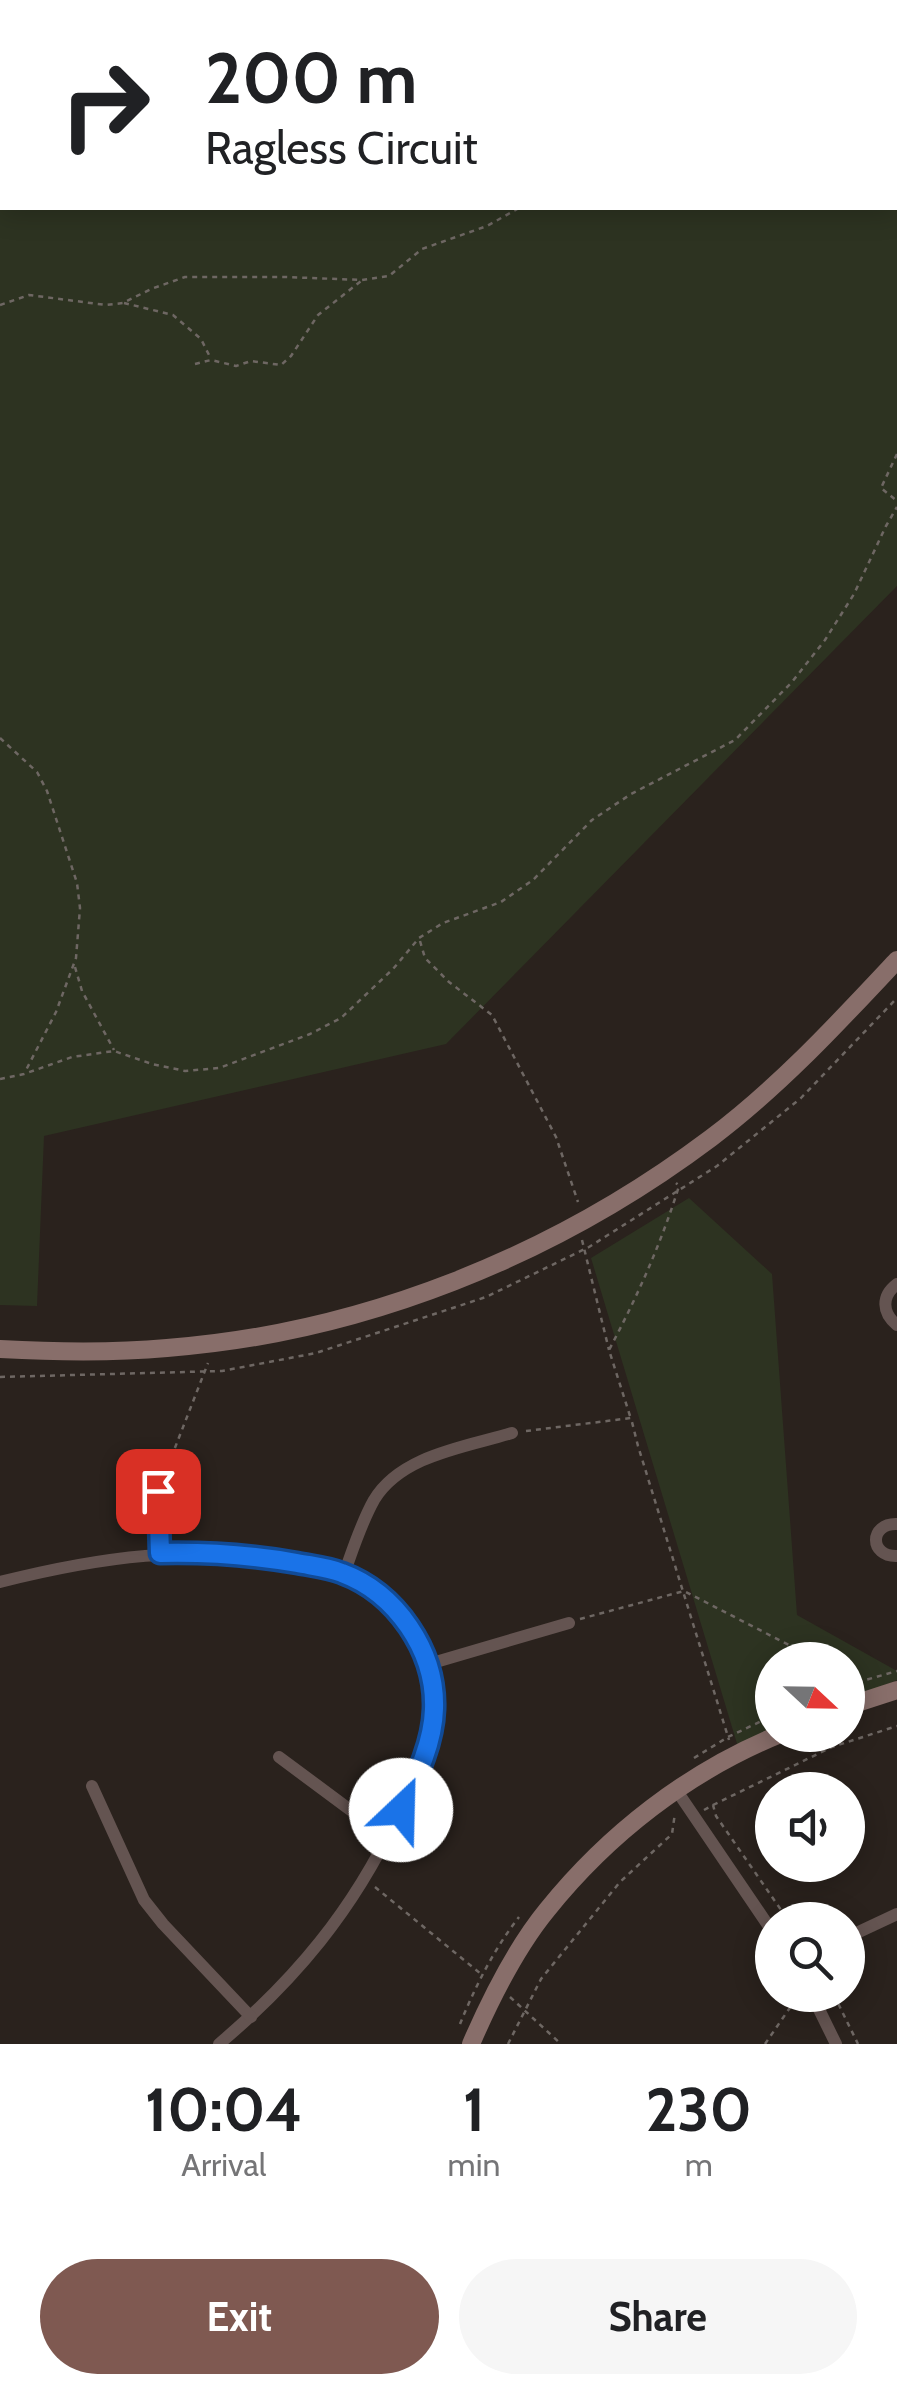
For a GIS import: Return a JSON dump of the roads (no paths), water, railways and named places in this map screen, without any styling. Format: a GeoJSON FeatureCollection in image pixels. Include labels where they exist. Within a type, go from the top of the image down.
{"type":"FeatureCollection","features":[{"type":"Feature","properties":{"kind":"street"},"geometry":{"type":"LineString","coordinates":[[0,1349],[136,1350],[216,1342],[330,1321],[409,1298],[529,1250],[666,1170],[712,1138],[797,1065],[897,960]]}},
{"type":"Feature","properties":{"kind":"street"},"geometry":{"type":"LineString","coordinates":[[897,1284],[884,1302],[897,1326]]}},
{"type":"Feature","properties":{"kind":"street"},"geometry":{"type":"LineString","coordinates":[[344,1574],[374,1499],[399,1474],[432,1457],[512,1433]]}},
{"type":"Feature","properties":{"kind":"street"},"geometry":{"type":"LineString","coordinates":[[158,1491],[160,1553]]}},
{"type":"Feature","properties":{"kind":"street"},"geometry":{"type":"LineString","coordinates":[[897,1524],[882,1527],[876,1540],[882,1553],[897,1556]]}},
{"type":"Feature","properties":{"kind":"street"},"geometry":{"type":"LineString","coordinates":[[0,1582],[64,1566],[160,1553],[271,1558],[344,1574],[373,1590],[398,1612],[429,1664],[434,1709],[430,1738],[388,1838],[328,1934],[292,1977],[219,2044]]}},
{"type":"Feature","properties":{"kind":"street"},"geometry":{"type":"LineString","coordinates":[[429,1664],[568,1622]]}},
{"type":"Feature","properties":{"kind":"street"},"geometry":{"type":"LineString","coordinates":[[865,1700],[897,1690]]}},
{"type":"Feature","properties":{"kind":"street"},"geometry":{"type":"LineString","coordinates":[[471,2044],[498,1986],[544,1912],[604,1846],[701,1774],[731,1746],[755,1740]]}},
{"type":"Feature","properties":{"kind":"street"},"geometry":{"type":"LineString","coordinates":[[279,1757],[388,1838]]}},
{"type":"Feature","properties":{"kind":"street"},"geometry":{"type":"LineString","coordinates":[[92,1786],[144,1900],[251,2017]]}},
{"type":"Feature","properties":{"kind":"street"},"geometry":{"type":"LineString","coordinates":[[676,1791],[755,1906]]}},
{"type":"Feature","properties":{"kind":"street"},"geometry":{"type":"LineString","coordinates":[[865,1929],[897,1914]]}},
{"type":"Feature","properties":{"kind":"street"},"geometry":{"type":"LineString","coordinates":[[820,2012],[836,2044]]}}]}
